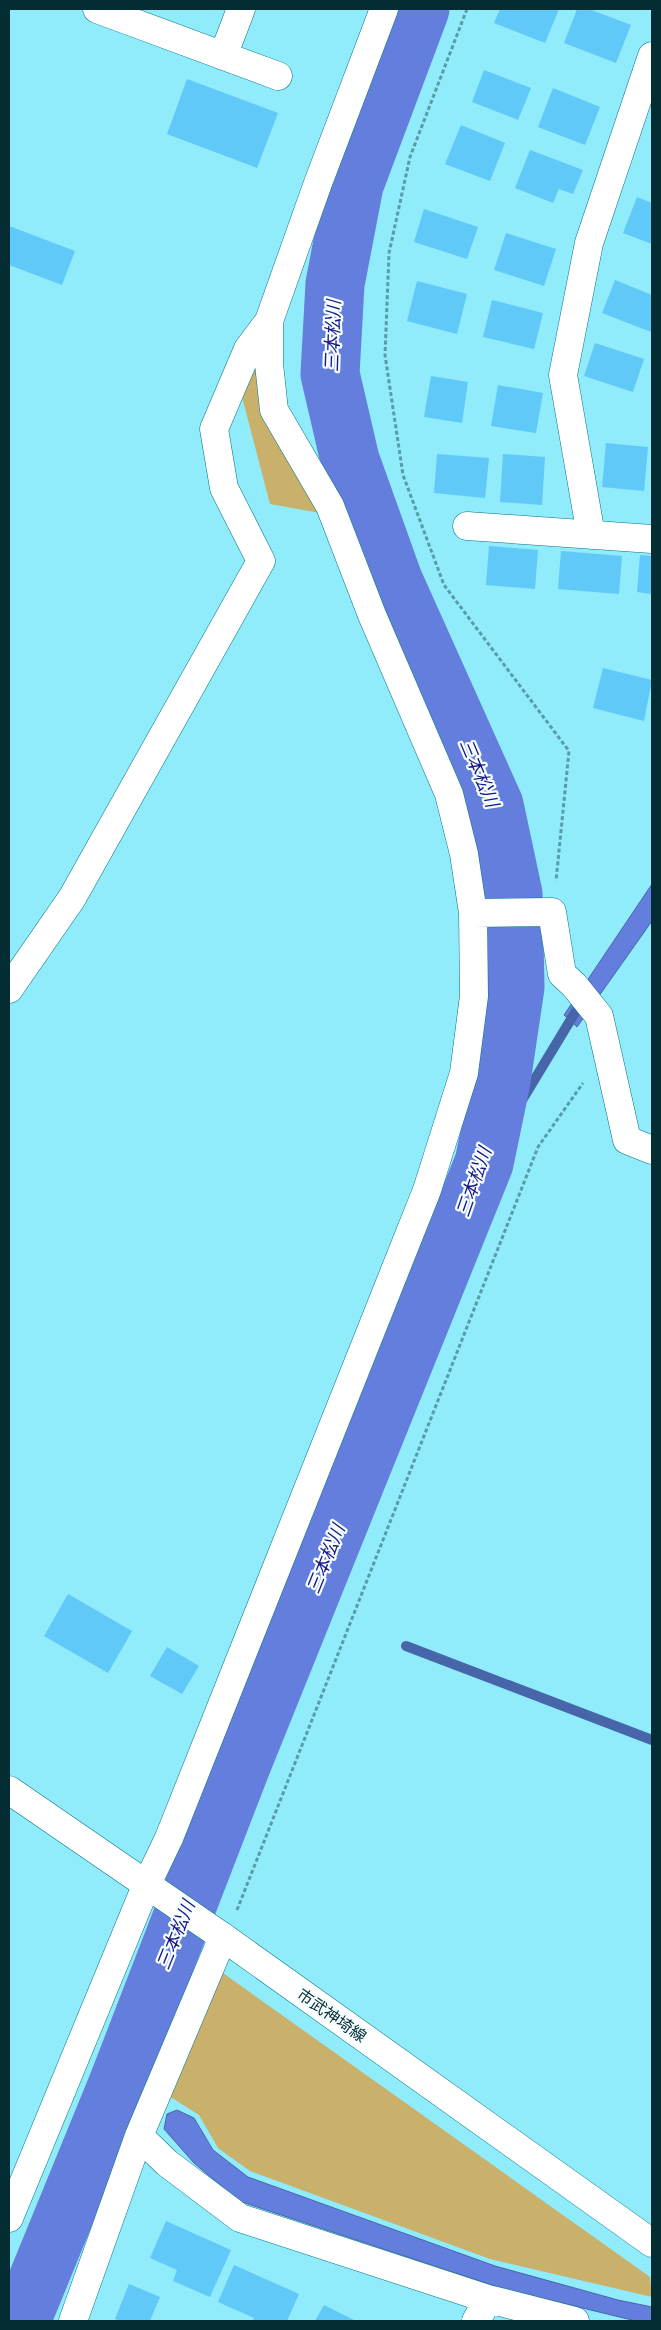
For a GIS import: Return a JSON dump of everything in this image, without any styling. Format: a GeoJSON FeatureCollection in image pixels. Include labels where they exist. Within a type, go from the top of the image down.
{"type":"FeatureCollection","features":[{"type":"Feature","properties":{"kind":"street"},"geometry":{"type":"LineString","coordinates":[[97,9],[278,76]]}},
{"type":"Feature","properties":{"kind":"street"},"geometry":{"type":"LineString","coordinates":[[223,56],[241,9]]}},
{"type":"Feature","properties":{"kind":"street"},"geometry":{"type":"LineString","coordinates":[[9,989],[72,898],[261,561],[224,488],[214,429],[248,349],[269,321],[318,183],[384,9]]}},
{"type":"Feature","properties":{"kind":"street"},"geometry":{"type":"LineString","coordinates":[[591,535],[563,374],[589,243],[652,56]]}},
{"type":"Feature","properties":{"kind":"street"},"geometry":{"type":"LineString","coordinates":[[9,2218],[146,1886],[169,1838],[427,1190],[464,1073],[474,996],[473,913],[464,854],[449,794],[372,615],[330,506],[274,410],[269,364],[269,321]]}},
{"type":"Feature","properties":{"kind":"street"},"geometry":{"type":"LineString","coordinates":[[467,526],[652,539]]}},
{"type":"Feature","properties":{"kind":"street"},"geometry":{"type":"LineString","coordinates":[[473,913],[552,912],[562,974],[574,985],[599,1016],[626,1140],[652,1150]]}},
{"type":"Feature","properties":{"kind":"street","name":"市武神埼線"},"geometry":{"type":"LineString","coordinates":[[9,1790],[146,1886],[223,1937],[652,2243]]}},
{"type":"Feature","properties":{"kind":"street"},"geometry":{"type":"LineString","coordinates":[[72,2321],[140,2136],[223,1937]]}},
{"type":"Feature","properties":{"kind":"street"},"geometry":{"type":"LineString","coordinates":[[140,2136],[167,2163],[240,2218],[482,2310],[575,2321]]}},
{"type":"Feature","properties":{"kind":"path"},"geometry":{"type":"LineString","coordinates":[[467,9],[410,157],[389,253],[384,355],[403,475],[444,585],[569,751],[552,912]]}},
{"type":"Feature","properties":{"kind":"path"},"geometry":{"type":"LineString","coordinates":[[223,1937],[236,1913],[538,1147],[606,1048]]}},
{"type":"Feature","properties":{"kind":"shaded area"},"geometry":{"type":"Polygon","coordinates":[[[256,350],[320,513],[270,504],[241,393],[256,350]]]}},
{"type":"Feature","properties":{"kind":"shaded area"},"geometry":{"type":"Polygon","coordinates":[[[220,1971],[650,2277],[652,2297],[490,2259],[250,2171],[218,2148],[199,2115],[169,2096],[220,1971]]]}},
{"type":"Feature","properties":{"kind":"water"},"geometry":{"type":"Polygon","coordinates":[[[652,884],[652,921],[577,1027],[564,1015],[652,884]]]}},
{"type":"Feature","properties":{"kind":"water"},"geometry":{"type":"Polygon","coordinates":[[[177,2110],[194,2118],[213,2150],[248,2177],[495,2266],[618,2300],[652,2307],[652,2321],[636,2321],[504,2289],[239,2201],[194,2163],[164,2129],[167,2114],[177,2110]]]}},
{"type":"Feature","properties":{"kind":"building"},"geometry":{"type":"Polygon","coordinates":[[[500,9],[559,9],[545,43],[494,23],[500,9]]]}},
{"type":"Feature","properties":{"kind":"building"},"geometry":{"type":"Polygon","coordinates":[[[577,9],[589,9],[631,25],[616,63],[564,43],[577,9]]]}},
{"type":"Feature","properties":{"kind":"building"},"geometry":{"type":"Polygon","coordinates":[[[484,70],[531,88],[518,120],[472,102],[484,70]]]}},
{"type":"Feature","properties":{"kind":"building"},"geometry":{"type":"Polygon","coordinates":[[[187,79],[278,113],[257,168],[167,134],[187,79]]]}},
{"type":"Feature","properties":{"kind":"building"},"geometry":{"type":"Polygon","coordinates":[[[553,88],[600,107],[585,145],[538,127],[553,88]]]}},
{"type":"Feature","properties":{"kind":"building"},"geometry":{"type":"Polygon","coordinates":[[[461,125],[505,143],[490,181],[445,164],[461,125]]]}},
{"type":"Feature","properties":{"kind":"building"},"geometry":{"type":"Polygon","coordinates":[[[530,150],[583,170],[573,194],[559,189],[553,203],[515,188],[530,150]]]}},
{"type":"Feature","properties":{"kind":"building"},"geometry":{"type":"Polygon","coordinates":[[[637,197],[652,203],[652,244],[623,233],[637,197]]]}},
{"type":"Feature","properties":{"kind":"building"},"geometry":{"type":"Polygon","coordinates":[[[424,209],[478,227],[467,259],[414,242],[424,209]]]}},
{"type":"Feature","properties":{"kind":"building"},"geometry":{"type":"Polygon","coordinates":[[[9,226],[75,251],[62,285],[9,265],[9,226]]]}},
{"type":"Feature","properties":{"kind":"building"},"geometry":{"type":"Polygon","coordinates":[[[506,233],[556,249],[544,286],[494,270],[506,233]]]}},
{"type":"Feature","properties":{"kind":"building"},"geometry":{"type":"Polygon","coordinates":[[[615,280],[652,295],[651,332],[602,313],[615,280]]]}},
{"type":"Feature","properties":{"kind":"building"},"geometry":{"type":"Polygon","coordinates":[[[417,281],[467,294],[457,334],[407,321],[417,281]]]}},
{"type":"Feature","properties":{"kind":"building"},"geometry":{"type":"Polygon","coordinates":[[[492,300],[543,313],[534,349],[483,337],[492,300]]]}},
{"type":"Feature","properties":{"kind":"building"},"geometry":{"type":"Polygon","coordinates":[[[595,343],[644,359],[633,392],[584,376],[595,343]]]}},
{"type":"Feature","properties":{"kind":"building"},"geometry":{"type":"Polygon","coordinates":[[[431,376],[468,382],[462,423],[424,417],[431,376]]]}},
{"type":"Feature","properties":{"kind":"building"},"geometry":{"type":"Polygon","coordinates":[[[498,385],[543,393],[536,433],[491,426],[498,385]]]}},
{"type":"Feature","properties":{"kind":"building"},"geometry":{"type":"Polygon","coordinates":[[[606,443],[648,447],[644,491],[602,487],[606,443]]]}},
{"type":"Feature","properties":{"kind":"building"},"geometry":{"type":"Polygon","coordinates":[[[437,454],[489,458],[485,498],[434,493],[437,454]]]}},
{"type":"Feature","properties":{"kind":"building"},"geometry":{"type":"Polygon","coordinates":[[[503,454],[545,457],[542,505],[500,502],[503,454]]]}},
{"type":"Feature","properties":{"kind":"building"},"geometry":{"type":"Polygon","coordinates":[[[489,546],[538,550],[535,589],[486,585],[489,546]]]}},
{"type":"Feature","properties":{"kind":"building"},"geometry":{"type":"Polygon","coordinates":[[[561,551],[622,556],[619,594],[558,589],[561,551]]]}},
{"type":"Feature","properties":{"kind":"building"},"geometry":{"type":"Polygon","coordinates":[[[640,555],[652,556],[652,594],[637,592],[640,555]]]}},
{"type":"Feature","properties":{"kind":"building"},"geometry":{"type":"Polygon","coordinates":[[[603,668],[652,680],[644,721],[593,708],[603,668]]]}},
{"type":"Feature","properties":{"kind":"building"},"geometry":{"type":"Polygon","coordinates":[[[68,1594],[132,1631],[108,1673],[44,1636],[68,1594]]]}},
{"type":"Feature","properties":{"kind":"building"},"geometry":{"type":"Polygon","coordinates":[[[167,1647],[199,1666],[182,1694],[150,1676],[167,1647]]]}},
{"type":"Feature","properties":{"kind":"building"},"geometry":{"type":"Polygon","coordinates":[[[166,2221],[231,2250],[210,2297],[173,2281],[177,2270],[150,2258],[166,2221]]]}},
{"type":"Feature","properties":{"kind":"building"},"geometry":{"type":"Polygon","coordinates":[[[234,2265],[299,2294],[287,2321],[253,2321],[254,2318],[218,2302],[234,2265]]]}},
{"type":"Feature","properties":{"kind":"building"},"geometry":{"type":"Polygon","coordinates":[[[129,2284],[160,2297],[150,2321],[121,2321],[115,2319],[129,2284]]]}},
{"type":"Feature","properties":{"kind":"building"},"geometry":{"type":"Polygon","coordinates":[[[324,2305],[356,2321],[315,2321],[324,2305]]]}},
{"type":"Feature","properties":{"kind":"waterway","name":"三本松川"},"geometry":{"type":"LineString","coordinates":[[21,2321],[118,2084],[242,1763],[484,1163],[501,1081],[515,987],[513,894],[494,805],[393,580],[350,460],[330,374],[335,284],[354,185],[420,9]]}},
{"type":"Feature","properties":{"kind":"waterway"},"geometry":{"type":"LineString","coordinates":[[484,1163],[576,1011]]}},
{"type":"Feature","properties":{"kind":"waterway"},"geometry":{"type":"LineString","coordinates":[[406,1646],[652,1740]]}}]}
